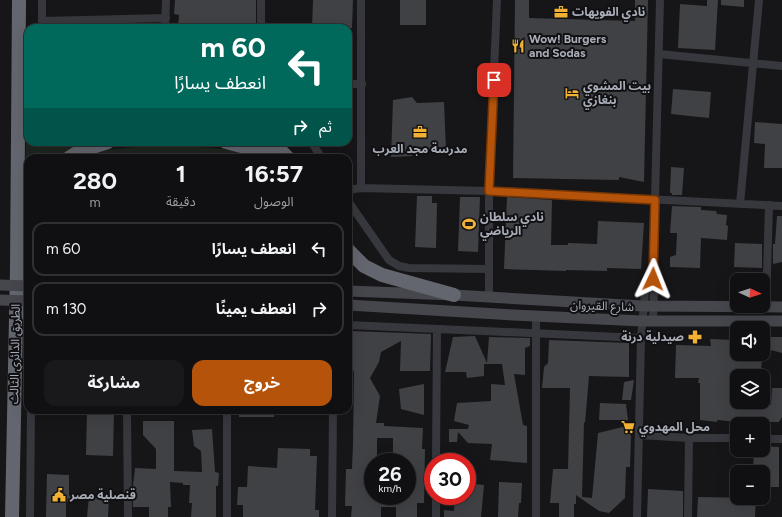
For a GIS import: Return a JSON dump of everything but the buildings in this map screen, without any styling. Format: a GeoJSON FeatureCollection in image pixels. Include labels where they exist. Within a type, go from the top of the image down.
{"type":"FeatureCollection","features":[{"type":"Feature","properties":{"kind":"highway"},"geometry":{"type":"LineString","coordinates":[[19,4],[24,24]]}},
{"type":"Feature","properties":{"kind":"highway","name":"الطريق الدائري الثالث"},"geometry":{"type":"LineString","coordinates":[[12,517],[17,269],[19,4]]}},
{"type":"Feature","properties":{"kind":"highway"},"geometry":{"type":"LineString","coordinates":[[75,154],[96,146]]}},
{"type":"Feature","properties":{"kind":"highway"},"geometry":{"type":"LineString","coordinates":[[241,146],[256,150],[263,154]]}},
{"type":"Feature","properties":{"kind":"highway"},"geometry":{"type":"LineString","coordinates":[[271,146],[283,154]]}},
{"type":"Feature","properties":{"kind":"highway"},"geometry":{"type":"LineString","coordinates":[[17,269],[24,242]]}},
{"type":"Feature","properties":{"kind":"highway"},"geometry":{"type":"LineString","coordinates":[[352,254],[364,266],[382,276],[454,295]]}},
{"type":"Feature","properties":{"kind":"main road"},"geometry":{"type":"LineString","coordinates":[[0,285],[24,286]]}},
{"type":"Feature","properties":{"kind":"main road"},"geometry":{"type":"LineString","coordinates":[[352,291],[454,295],[648,306],[730,307]]}},
{"type":"Feature","properties":{"kind":"main road"},"geometry":{"type":"LineString","coordinates":[[0,300],[24,301]]}},
{"type":"Feature","properties":{"kind":"main road","name":"شارع القيروان"},"geometry":{"type":"LineString","coordinates":[[352,305],[648,321],[782,321]]}},
{"type":"Feature","properties":{"kind":"main road"},"geometry":{"type":"LineString","coordinates":[[770,307],[782,307]]}},
{"type":"Feature","properties":{"kind":"street"},"geometry":{"type":"LineString","coordinates":[[42,0],[43,24],[166,18]]}},
{"type":"Feature","properties":{"kind":"street"},"geometry":{"type":"LineString","coordinates":[[166,0],[166,24]]}},
{"type":"Feature","properties":{"kind":"street"},"geometry":{"type":"LineString","coordinates":[[261,0],[261,24]]}},
{"type":"Feature","properties":{"kind":"street"},"geometry":{"type":"LineString","coordinates":[[361,0],[361,188]]}},
{"type":"Feature","properties":{"kind":"street"},"geometry":{"type":"LineString","coordinates":[[489,297],[489,191],[497,0]]}},
{"type":"Feature","properties":{"kind":"street"},"geometry":{"type":"LineString","coordinates":[[637,517],[641,338],[648,321],[648,306],[654,289],[653,279],[660,0]]}},
{"type":"Feature","properties":{"kind":"street"},"geometry":{"type":"LineString","coordinates":[[740,204],[758,0]]}},
{"type":"Feature","properties":{"kind":"street"},"geometry":{"type":"LineString","coordinates":[[659,54],[782,66]]}},
{"type":"Feature","properties":{"kind":"street"},"geometry":{"type":"LineString","coordinates":[[352,84],[362,84]]}},
{"type":"Feature","properties":{"kind":"street"},"geometry":{"type":"LineString","coordinates":[[352,189],[361,188],[489,191],[782,206]]}},
{"type":"Feature","properties":{"kind":"street"},"geometry":{"type":"LineString","coordinates":[[767,273],[769,205]]}},
{"type":"Feature","properties":{"kind":"street"},"geometry":{"type":"LineString","coordinates":[[352,207],[389,260],[399,266],[409,268],[489,269]]}},
{"type":"Feature","properties":{"kind":"street"},"geometry":{"type":"LineString","coordinates":[[536,316],[536,517]]}},
{"type":"Feature","properties":{"kind":"street"},"geometry":{"type":"LineString","coordinates":[[352,325],[641,338]]}},
{"type":"Feature","properties":{"kind":"street"},"geometry":{"type":"LineString","coordinates":[[436,453],[437,330]]}},
{"type":"Feature","properties":{"kind":"street"},"geometry":{"type":"LineString","coordinates":[[30,414],[30,517]]}},
{"type":"Feature","properties":{"kind":"street"},"geometry":{"type":"LineString","coordinates":[[127,414],[128,517]]}},
{"type":"Feature","properties":{"kind":"street"},"geometry":{"type":"LineString","coordinates":[[226,517],[228,414]]}},
{"type":"Feature","properties":{"kind":"street"},"geometry":{"type":"LineString","coordinates":[[332,517],[333,414]]}},
{"type":"Feature","properties":{"kind":"street"},"geometry":{"type":"LineString","coordinates":[[640,436],[730,438]]}},
{"type":"Feature","properties":{"kind":"street"},"geometry":{"type":"LineString","coordinates":[[688,517],[689,438]]}},
{"type":"Feature","properties":{"kind":"street"},"geometry":{"type":"LineString","coordinates":[[770,439],[782,439]]}},
{"type":"Feature","properties":{"kind":"street"},"geometry":{"type":"LineString","coordinates":[[436,505],[436,517]]}},
{"type":"Feature","properties":{"kind":"shaded area"},"geometry":{"type":"Polygon","coordinates":[[[26,146],[83,146],[68,154],[26,154],[26,146]]]}},
{"type":"Feature","properties":{"kind":"shaded area"},"geometry":{"type":"Polygon","coordinates":[[[134,147],[202,147],[224,149],[245,154],[96,154],[107,150],[134,147]]]}},
{"type":"Feature","properties":{"kind":"place","name":"نادي الفويهات"},"geometry":{"type":"Point","coordinates":[561,12]}},
{"type":"Feature","properties":{"kind":"place","name":"Wow! Burgers and Sodas"},"geometry":{"type":"Point","coordinates":[518,46]}},
{"type":"Feature","properties":{"kind":"place","name":"بيت المشوي بنغازي"},"geometry":{"type":"Point","coordinates":[572,93]}},
{"type":"Feature","properties":{"kind":"place","name":"مدرسة مجد العرب"},"geometry":{"type":"Point","coordinates":[420,132]}},
{"type":"Feature","properties":{"kind":"place","name":"نادي سلطان الرياضي"},"geometry":{"type":"Point","coordinates":[469,224]}},
{"type":"Feature","properties":{"kind":"place","name":"صيدلية درنة"},"geometry":{"type":"Point","coordinates":[695,337]}},
{"type":"Feature","properties":{"kind":"place","name":"محل المهدوي"},"geometry":{"type":"Point","coordinates":[628,427]}},
{"type":"Feature","properties":{"kind":"place","name":"قنصلية مصر"},"geometry":{"type":"Point","coordinates":[59,495]}},
{"type":"Feature","properties":{"kind":"route"},"geometry":{"type":"LineString","coordinates":[[494,80],[489,191],[655,200],[653,279]]}}]}
